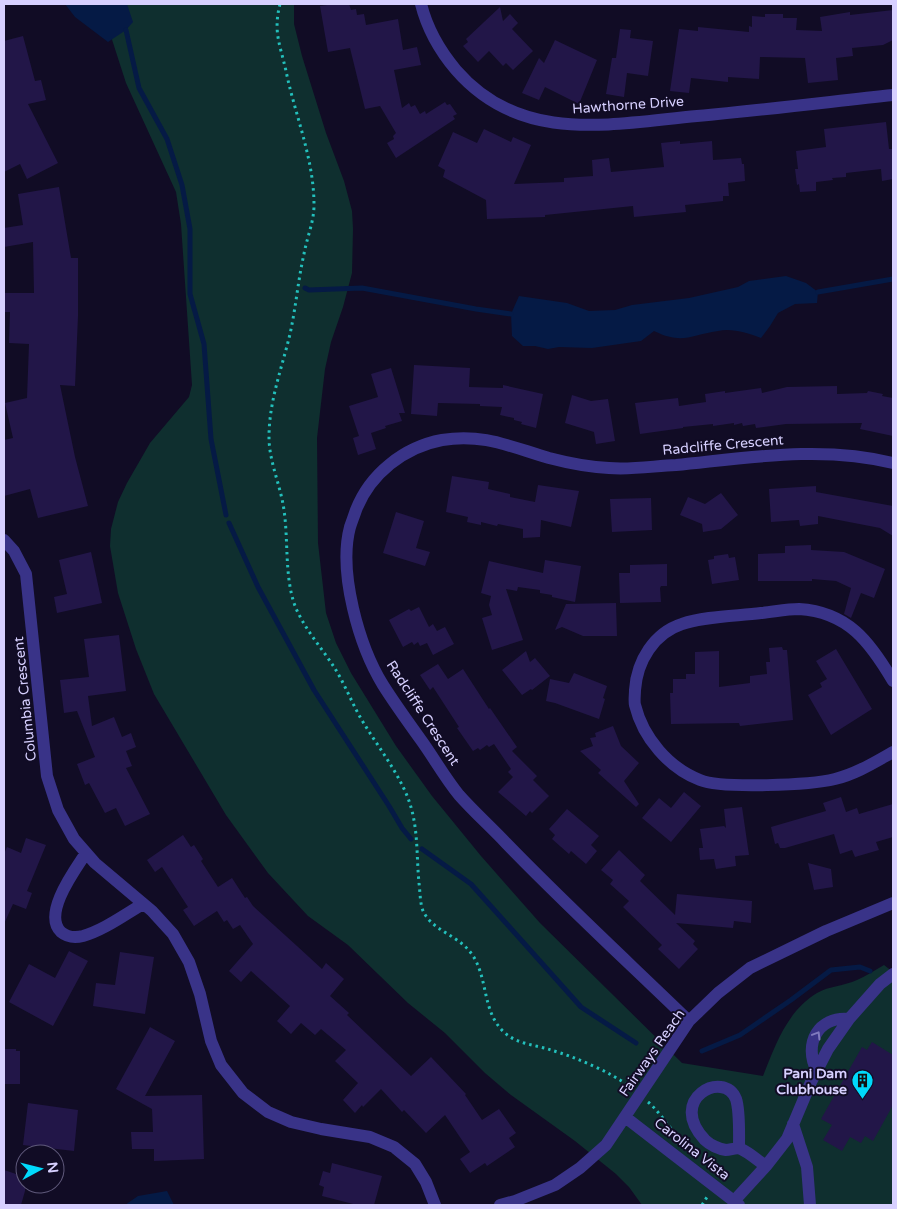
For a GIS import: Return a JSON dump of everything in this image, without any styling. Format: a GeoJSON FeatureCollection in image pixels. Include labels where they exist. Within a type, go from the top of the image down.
{"type":"FeatureCollection","features":[{"type":"Feature","properties":{"kind":"street","name":"Hawthorne Drive"},"geometry":{"type":"LineString","coordinates":[[420,4],[434,37],[447,59],[463,78],[481,94],[504,108],[550,123],[578,126],[607,124],[765,110],[893,95]]}},
{"type":"Feature","properties":{"kind":"street","name":"Radcliffe Crescent"},"geometry":{"type":"LineString","coordinates":[[690,1021],[531,869],[459,794],[382,683],[362,642],[351,598],[346,558],[350,528],[359,503],[372,482],[390,463],[414,449],[442,440],[472,438],[495,441],[549,458],[580,465],[610,468],[833,453],[869,457],[893,463]]}},
{"type":"Feature","properties":{"kind":"street","name":"Columbia Crescent"},"geometry":{"type":"LineString","coordinates":[[4,540],[14,551],[26,574],[47,776],[58,810],[74,840],[95,863],[143,904],[173,934],[189,962],[200,994],[210,1041],[221,1065],[242,1093],[268,1112],[291,1122],[370,1137],[394,1147],[415,1164],[426,1182],[434,1205]]}},
{"type":"Feature","properties":{"kind":"street"},"geometry":{"type":"LineString","coordinates":[[893,681],[878,656],[848,624],[831,616],[798,609],[704,619],[682,624],[667,631],[653,642],[643,658],[636,681],[635,704],[643,727],[658,750],[679,770],[701,781],[723,785],[802,783],[835,779],[860,770],[893,752]]}},
{"type":"Feature","properties":{"kind":"street"},"geometry":{"type":"LineString","coordinates":[[86,853],[60,897],[55,910],[55,921],[58,929],[72,938],[81,937],[94,932],[143,904]]}},
{"type":"Feature","properties":{"kind":"street","name":"Fairways Reach"},"geometry":{"type":"LineString","coordinates":[[500,1205],[515,1201],[555,1184],[580,1168],[606,1146],[690,1021],[718,993],[750,968],[826,931],[893,903]]}},
{"type":"Feature","properties":{"kind":"street"},"geometry":{"type":"LineString","coordinates":[[737,1203],[787,1139],[828,1049],[849,1019],[880,984],[893,974]]}},
{"type":"Feature","properties":{"kind":"street"},"geometry":{"type":"LineString","coordinates":[[817,1071],[812,1059],[811,1048],[818,1032],[831,1020],[849,1019]]}},
{"type":"Feature","properties":{"kind":"street"},"geometry":{"type":"LineString","coordinates":[[740,1148],[738,1108],[735,1097],[728,1089],[718,1087],[705,1090],[697,1096],[692,1105],[692,1120],[698,1131],[707,1142],[714,1146],[726,1150],[740,1148],[766,1166]]}},
{"type":"Feature","properties":{"kind":"street","name":"Carolina Vista"},"geometry":{"type":"LineString","coordinates":[[625,1117],[737,1203]]}},
{"type":"Feature","properties":{"kind":"street"},"geometry":{"type":"LineString","coordinates":[[793,1124],[807,1167],[810,1205]]}},
{"type":"Feature","properties":{"kind":"path"},"geometry":{"type":"LineString","coordinates":[[280,4],[276,33],[293,105],[307,151]]}},
{"type":"Feature","properties":{"kind":"green space"},"geometry":{"type":"Polygon","coordinates":[[[98,4],[294,4],[294,24],[302,56],[326,133],[344,181],[352,211],[352,273],[331,342],[325,369],[317,438],[318,543],[326,613],[336,643],[351,673],[396,746],[432,796],[481,856],[540,923],[682,1063],[763,1076],[772,1053],[790,1019],[798,1009],[817,993],[857,980],[884,965],[893,972],[893,1205],[642,1205],[629,1187],[616,1174],[575,1141],[511,1095],[485,1073],[445,1033],[408,1003],[348,945],[308,916],[268,873],[226,815],[154,694],[136,649],[118,593],[110,546],[111,529],[118,502],[127,483],[150,443],[189,397],[192,385],[181,224],[176,192],[126,83],[106,21],[98,4]]]}},
{"type":"Feature","properties":{"kind":"water"},"geometry":{"type":"Polygon","coordinates":[[[65,4],[127,4],[133,22],[126,30],[108,42],[75,17],[65,4]]]}},
{"type":"Feature","properties":{"kind":"water"},"geometry":{"type":"Polygon","coordinates":[[[786,276],[806,283],[818,292],[817,303],[795,304],[778,313],[761,338],[729,330],[686,338],[672,337],[654,331],[641,341],[592,348],[559,347],[548,349],[523,346],[512,336],[511,314],[519,296],[567,303],[589,311],[615,310],[632,305],[689,298],[738,287],[749,281],[786,276]]]}},
{"type":"Feature","properties":{"kind":"water"},"geometry":{"type":"Polygon","coordinates":[[[167,1191],[174,1205],[125,1205],[138,1196],[167,1191]]]}},
{"type":"Feature","properties":{"kind":"building"},"geometry":{"type":"Polygon","coordinates":[[[349,4],[351,10],[356,9],[357,15],[364,14],[366,25],[398,19],[403,50],[417,47],[421,65],[394,70],[402,108],[409,103],[411,107],[415,105],[420,114],[425,111],[426,114],[445,102],[447,105],[450,104],[457,114],[453,116],[455,119],[396,158],[387,143],[394,139],[393,136],[396,133],[380,106],[365,109],[350,48],[328,52],[320,6],[349,4]]]}},
{"type":"Feature","properties":{"kind":"building"},"geometry":{"type":"Polygon","coordinates":[[[500,7],[503,21],[510,14],[518,23],[512,29],[533,51],[513,70],[506,63],[503,66],[489,51],[478,62],[463,46],[468,42],[466,39],[500,7]]]}},
{"type":"Feature","properties":{"kind":"building"},"geometry":{"type":"Polygon","coordinates":[[[893,10],[893,40],[883,45],[852,48],[853,56],[836,58],[838,80],[808,83],[805,58],[760,57],[759,79],[728,77],[728,82],[691,78],[689,93],[670,91],[679,29],[698,31],[698,27],[749,32],[749,26],[752,27],[752,16],[765,17],[765,14],[783,14],[783,18],[797,18],[796,30],[822,31],[820,17],[850,12],[850,15],[893,10]]]}},
{"type":"Feature","properties":{"kind":"building"},"geometry":{"type":"Polygon","coordinates":[[[620,29],[631,30],[630,38],[653,41],[648,76],[627,73],[624,97],[606,94],[612,58],[616,58],[620,29]]]}},
{"type":"Feature","properties":{"kind":"building"},"geometry":{"type":"Polygon","coordinates":[[[23,36],[35,81],[41,80],[46,100],[28,104],[58,163],[27,179],[20,164],[4,172],[4,41],[23,36]]]}},
{"type":"Feature","properties":{"kind":"building"},"geometry":{"type":"Polygon","coordinates":[[[555,40],[597,60],[579,104],[545,87],[539,100],[522,93],[539,58],[544,63],[555,40]]]}},
{"type":"Feature","properties":{"kind":"building"},"geometry":{"type":"Polygon","coordinates":[[[886,122],[889,149],[893,149],[893,179],[882,181],[881,169],[846,173],[846,177],[816,182],[816,191],[800,192],[795,169],[798,169],[796,151],[826,147],[824,129],[886,122]]]}},
{"type":"Feature","properties":{"kind":"building"},"geometry":{"type":"Polygon","coordinates":[[[484,129],[511,142],[513,137],[531,145],[514,184],[564,182],[564,178],[593,176],[592,160],[609,158],[611,172],[664,167],[661,143],[680,141],[680,144],[712,141],[713,160],[741,158],[742,164],[744,164],[745,181],[728,183],[729,196],[723,196],[723,201],[685,205],[686,212],[634,217],[633,206],[545,215],[545,217],[487,219],[486,200],[443,177],[445,170],[438,166],[453,132],[477,143],[484,129]]]}},
{"type":"Feature","properties":{"kind":"building"},"geometry":{"type":"Polygon","coordinates":[[[59,187],[71,258],[78,258],[75,386],[60,385],[75,457],[88,506],[38,518],[30,489],[4,496],[4,440],[13,438],[5,403],[27,398],[29,344],[9,343],[10,312],[5,312],[5,293],[34,293],[33,242],[4,247],[4,228],[23,225],[18,194],[59,187]]]}},
{"type":"Feature","properties":{"kind":"building"},"geometry":{"type":"Polygon","coordinates":[[[414,365],[470,368],[469,387],[503,388],[503,385],[543,394],[536,428],[521,424],[522,422],[514,420],[514,418],[500,415],[502,407],[480,406],[480,404],[438,403],[437,416],[411,414],[414,365]]]}},
{"type":"Feature","properties":{"kind":"building"},"geometry":{"type":"Polygon","coordinates":[[[391,368],[405,413],[399,413],[402,421],[371,433],[376,449],[358,455],[353,438],[359,436],[349,406],[378,397],[371,374],[391,368]]]}},
{"type":"Feature","properties":{"kind":"building"},"geometry":{"type":"Polygon","coordinates":[[[837,386],[837,394],[867,393],[868,391],[893,398],[893,436],[860,429],[862,423],[786,424],[756,428],[755,424],[743,426],[742,423],[734,425],[734,423],[713,426],[713,424],[640,434],[635,403],[678,398],[679,406],[706,402],[705,394],[725,391],[725,393],[761,388],[762,393],[787,387],[837,386]]]}},
{"type":"Feature","properties":{"kind":"building"},"geometry":{"type":"Polygon","coordinates":[[[572,395],[591,401],[608,399],[615,441],[596,444],[594,432],[565,423],[572,395]]]}},
{"type":"Feature","properties":{"kind":"building"},"geometry":{"type":"Polygon","coordinates":[[[452,476],[489,482],[488,489],[510,494],[510,497],[535,502],[538,485],[579,491],[571,527],[541,520],[540,537],[523,538],[523,529],[498,524],[497,526],[481,522],[481,525],[467,522],[468,517],[446,512],[452,476]]]}},
{"type":"Feature","properties":{"kind":"building"},"geometry":{"type":"Polygon","coordinates":[[[816,486],[816,492],[893,506],[893,536],[880,528],[818,516],[818,524],[800,526],[799,520],[771,522],[769,489],[816,486]]]}},
{"type":"Feature","properties":{"kind":"building"},"geometry":{"type":"Polygon","coordinates":[[[721,493],[738,515],[721,529],[703,532],[702,524],[680,515],[688,497],[705,504],[721,493]]]}},
{"type":"Feature","properties":{"kind":"building"},"geometry":{"type":"Polygon","coordinates":[[[651,498],[652,530],[612,532],[610,499],[651,498]]]}},
{"type":"Feature","properties":{"kind":"building"},"geometry":{"type":"Polygon","coordinates":[[[396,512],[424,521],[416,548],[430,552],[425,566],[383,553],[396,512]]]}},
{"type":"Feature","properties":{"kind":"building"},"geometry":{"type":"Polygon","coordinates":[[[811,545],[811,550],[844,552],[885,569],[874,598],[861,593],[851,618],[844,614],[851,588],[836,581],[812,579],[812,581],[758,581],[758,554],[785,553],[785,546],[811,545]]]}},
{"type":"Feature","properties":{"kind":"building"},"geometry":{"type":"Polygon","coordinates":[[[91,552],[102,603],[57,613],[54,597],[67,594],[59,560],[91,552]]]}},
{"type":"Feature","properties":{"kind":"building"},"geometry":{"type":"Polygon","coordinates":[[[728,554],[729,558],[735,557],[739,580],[712,584],[708,560],[714,559],[714,556],[728,554]]]}},
{"type":"Feature","properties":{"kind":"building"},"geometry":{"type":"Polygon","coordinates":[[[545,560],[581,566],[575,602],[540,593],[540,590],[518,587],[517,591],[506,589],[523,640],[492,650],[482,618],[492,615],[489,605],[491,596],[481,593],[489,561],[543,573],[545,560]]]}},
{"type":"Feature","properties":{"kind":"building"},"geometry":{"type":"Polygon","coordinates":[[[667,564],[667,586],[661,586],[660,588],[661,602],[620,603],[619,573],[630,573],[630,565],[667,564]]]}},
{"type":"Feature","properties":{"kind":"building"},"geometry":{"type":"Polygon","coordinates":[[[616,603],[617,636],[583,636],[562,627],[555,630],[566,604],[616,603]]]}},
{"type":"Feature","properties":{"kind":"building"},"geometry":{"type":"Polygon","coordinates":[[[419,607],[429,627],[433,624],[437,631],[445,627],[454,644],[433,655],[427,643],[420,646],[418,642],[414,645],[412,642],[403,647],[389,620],[409,609],[411,611],[419,607]]]}},
{"type":"Feature","properties":{"kind":"building"},"geometry":{"type":"Polygon","coordinates":[[[119,635],[126,691],[88,696],[92,726],[114,717],[122,737],[131,733],[136,747],[126,751],[132,766],[126,768],[150,814],[125,826],[116,808],[105,813],[89,783],[85,785],[77,764],[95,757],[77,711],[64,713],[60,680],[89,677],[84,639],[119,635]]]}},
{"type":"Feature","properties":{"kind":"building"},"geometry":{"type":"Polygon","coordinates":[[[782,647],[783,650],[787,650],[793,720],[740,726],[739,723],[671,724],[670,693],[673,693],[673,679],[686,679],[686,674],[695,674],[695,652],[719,651],[719,687],[750,683],[750,676],[767,674],[766,662],[770,662],[769,648],[782,647]]]}},
{"type":"Feature","properties":{"kind":"building"},"geometry":{"type":"Polygon","coordinates":[[[836,649],[872,709],[831,735],[808,695],[822,687],[820,683],[827,679],[816,661],[836,649]]]}},
{"type":"Feature","properties":{"kind":"building"},"geometry":{"type":"Polygon","coordinates":[[[526,651],[530,662],[535,658],[550,676],[522,695],[502,670],[526,651]]]}},
{"type":"Feature","properties":{"kind":"building"},"geometry":{"type":"Polygon","coordinates":[[[438,664],[448,679],[463,669],[517,747],[512,751],[537,776],[533,780],[549,796],[532,813],[530,811],[526,816],[498,792],[513,777],[508,772],[511,769],[494,744],[473,751],[433,687],[430,690],[420,675],[438,664]]]}},
{"type":"Feature","properties":{"kind":"building"},"geometry":{"type":"Polygon","coordinates":[[[574,673],[607,686],[599,719],[546,701],[550,679],[569,683],[574,673]]]}},
{"type":"Feature","properties":{"kind":"building"},"geometry":{"type":"Polygon","coordinates":[[[613,726],[621,746],[639,763],[624,781],[639,804],[636,807],[598,773],[601,770],[580,751],[593,746],[590,738],[596,737],[595,733],[613,726]]]}},
{"type":"Feature","properties":{"kind":"building"},"geometry":{"type":"Polygon","coordinates":[[[684,792],[701,806],[671,842],[642,818],[659,798],[671,808],[684,792]]]}},
{"type":"Feature","properties":{"kind":"building"},"geometry":{"type":"Polygon","coordinates":[[[841,797],[846,812],[857,808],[859,814],[893,804],[893,837],[876,842],[879,850],[855,857],[852,850],[840,854],[834,834],[785,848],[780,848],[778,843],[775,844],[771,827],[826,811],[823,803],[841,797]]]}},
{"type":"Feature","properties":{"kind":"building"},"geometry":{"type":"Polygon","coordinates":[[[742,807],[749,855],[735,856],[736,866],[716,869],[714,859],[700,860],[699,848],[703,848],[700,829],[724,826],[726,828],[724,809],[742,807]]]}},
{"type":"Feature","properties":{"kind":"building"},"geometry":{"type":"Polygon","coordinates":[[[567,809],[599,836],[591,845],[597,851],[586,864],[571,851],[569,854],[552,839],[555,835],[549,829],[567,809]]]}},
{"type":"Feature","properties":{"kind":"building"},"geometry":{"type":"Polygon","coordinates":[[[183,835],[191,847],[194,845],[203,859],[201,861],[218,887],[232,878],[245,898],[247,897],[253,906],[322,969],[326,963],[344,979],[330,996],[349,1013],[347,1015],[411,1076],[431,1057],[466,1094],[482,1120],[499,1109],[516,1133],[509,1138],[515,1147],[487,1166],[485,1163],[470,1173],[460,1159],[470,1152],[445,1115],[426,1133],[404,1110],[402,1112],[381,1089],[355,1113],[343,1100],[358,1083],[335,1061],[346,1050],[321,1029],[315,1035],[301,1023],[291,1034],[277,1021],[290,1006],[251,971],[241,982],[229,971],[253,944],[240,925],[233,929],[227,920],[224,922],[217,911],[194,926],[183,910],[188,907],[162,867],[155,872],[147,860],[183,835]]]}},
{"type":"Feature","properties":{"kind":"building"},"geometry":{"type":"Polygon","coordinates":[[[26,838],[46,845],[27,891],[32,893],[26,909],[13,904],[4,924],[4,854],[7,847],[21,853],[26,838]]]}},
{"type":"Feature","properties":{"kind":"building"},"geometry":{"type":"Polygon","coordinates":[[[619,850],[645,875],[640,881],[675,915],[677,894],[752,901],[751,923],[734,921],[733,928],[676,923],[695,941],[693,944],[698,949],[679,969],[658,949],[662,945],[623,907],[629,901],[610,884],[613,880],[601,870],[619,850]]]}},
{"type":"Feature","properties":{"kind":"building"},"geometry":{"type":"Polygon","coordinates":[[[808,863],[831,869],[833,887],[814,890],[808,863]]]}},
{"type":"Feature","properties":{"kind":"building"},"geometry":{"type":"Polygon","coordinates":[[[69,951],[88,961],[53,1026],[9,1002],[29,964],[55,978],[69,951]]]}},
{"type":"Feature","properties":{"kind":"building"},"geometry":{"type":"Polygon","coordinates":[[[120,952],[154,957],[145,1014],[93,1006],[96,983],[115,985],[120,952]]]}},
{"type":"Feature","properties":{"kind":"building"},"geometry":{"type":"Polygon","coordinates":[[[150,1027],[175,1041],[145,1096],[202,1095],[204,1159],[154,1161],[154,1149],[132,1149],[131,1132],[153,1132],[152,1109],[116,1089],[150,1027]]]}},
{"type":"Feature","properties":{"kind":"building","name":"Pani Dam Clubhouse"},"geometry":{"type":"Polygon","coordinates":[[[872,1042],[893,1055],[893,1105],[873,1141],[865,1136],[861,1143],[850,1137],[842,1151],[823,1140],[832,1125],[821,1119],[862,1047],[867,1050],[872,1042]]]}},
{"type":"Feature","properties":{"kind":"building"},"geometry":{"type":"Polygon","coordinates":[[[4,1049],[20,1051],[20,1084],[4,1084],[4,1049]]]}},
{"type":"Feature","properties":{"kind":"building"},"geometry":{"type":"Polygon","coordinates":[[[28,1103],[78,1110],[74,1151],[65,1150],[65,1144],[23,1144],[28,1103]]]}},
{"type":"Feature","properties":{"kind":"building"},"geometry":{"type":"Polygon","coordinates":[[[332,1163],[382,1176],[374,1205],[357,1205],[322,1196],[324,1187],[319,1185],[323,1171],[330,1173],[332,1163]]]}},
{"type":"Feature","properties":{"kind":"building"},"geometry":{"type":"Polygon","coordinates":[[[4,1170],[15,1174],[15,1194],[24,1194],[21,1205],[4,1205],[4,1170]]]}},
{"type":"Feature","properties":{"kind":"waterway"},"geometry":{"type":"LineString","coordinates":[[126,30],[139,88],[167,139],[182,185],[190,229],[190,294],[204,344],[211,439],[226,515]]}},
{"type":"Feature","properties":{"kind":"waterway"},"geometry":{"type":"LineString","coordinates":[[818,292],[893,279]]}},
{"type":"Feature","properties":{"kind":"waterway"},"geometry":{"type":"LineString","coordinates":[[305,288],[309,290],[362,288],[511,314]]}},
{"type":"Feature","properties":{"kind":"waterway"},"geometry":{"type":"LineString","coordinates":[[229,523],[258,587],[314,690],[402,828],[411,839]]}},
{"type":"Feature","properties":{"kind":"waterway"},"geometry":{"type":"LineString","coordinates":[[422,849],[471,884],[581,1007],[636,1043]]}},
{"type":"Feature","properties":{"kind":"waterway"},"geometry":{"type":"LineString","coordinates":[[702,1051],[740,1035],[831,970],[860,967],[870,971]]}},
{"type":"Feature","properties":{"kind":"place","name":"Pani Dam Clubhouse"},"geometry":{"type":"Point","coordinates":[863,1100]}}]}
